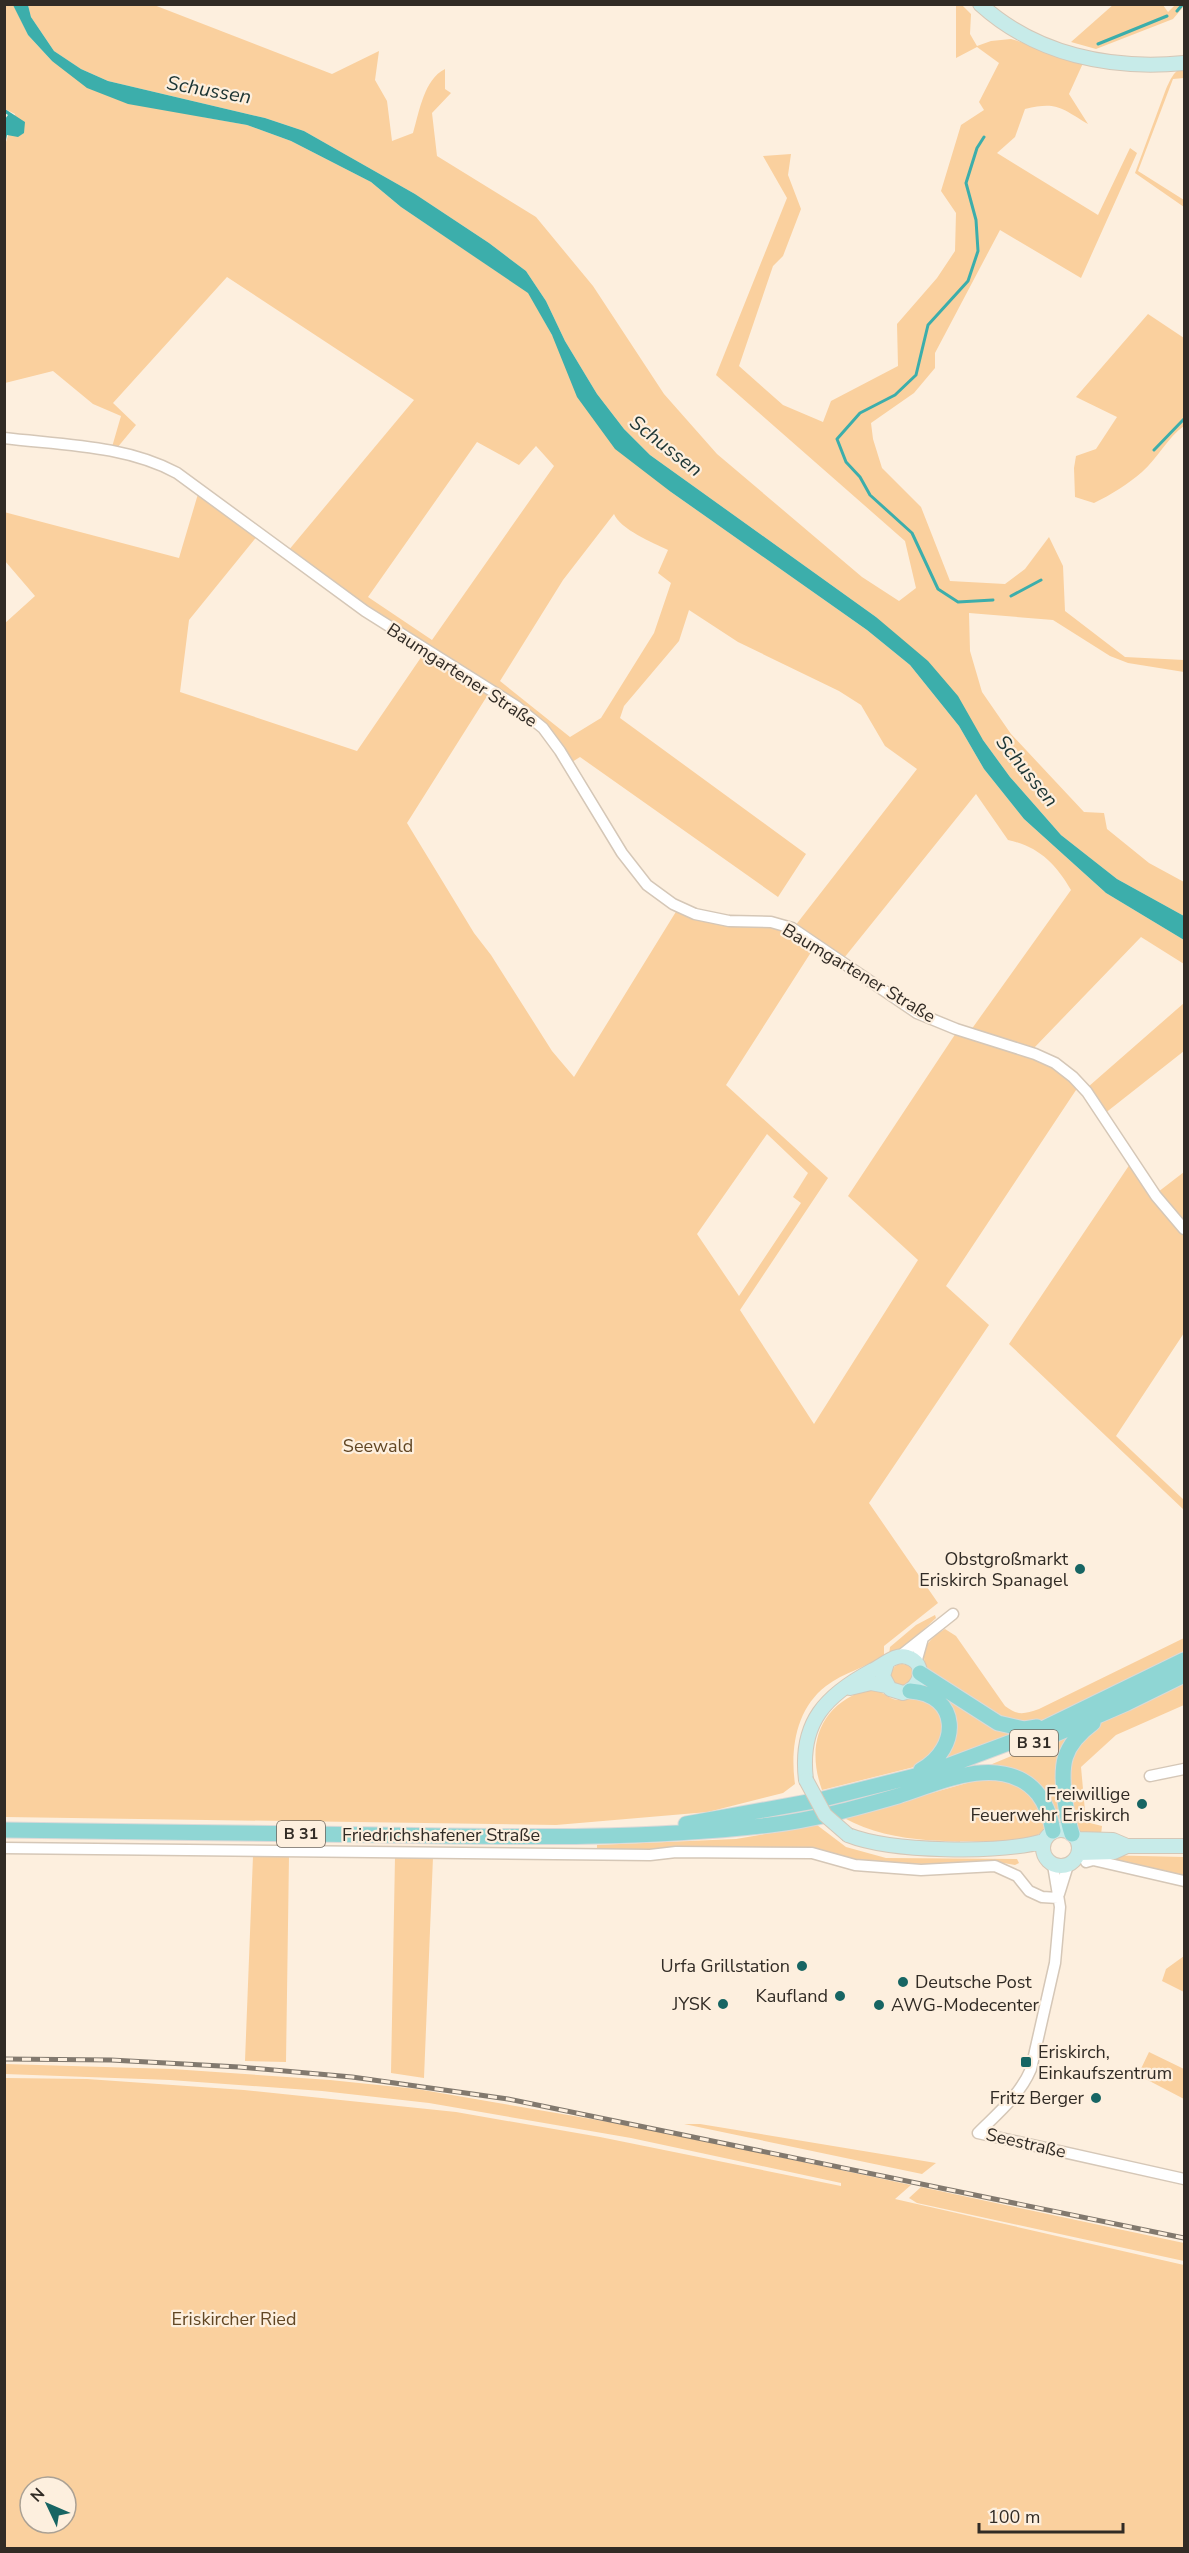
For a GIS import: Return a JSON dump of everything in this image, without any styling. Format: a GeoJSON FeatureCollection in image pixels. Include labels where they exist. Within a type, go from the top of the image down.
{"type":"FeatureCollection","features":[{"type":"Feature","properties":{"kind":"main road","name":"B 31"},"geometry":{"type":"LineString","coordinates":[[626,1835],[819,1800],[931,1772],[990,1751],[1185,1660]]}},
{"type":"Feature","properties":{"kind":"main road"},"geometry":{"type":"LineString","coordinates":[[918,1668],[978,1712],[1009,1727],[1035,1727],[1071,1714]]}},
{"type":"Feature","properties":{"kind":"main road","name":"B 31"},"geometry":{"type":"LineString","coordinates":[[626,1835],[694,1833],[777,1824],[852,1809],[941,1782],[1127,1703],[1185,1675]]}},
{"type":"Feature","properties":{"kind":"main road"},"geometry":{"type":"LineString","coordinates":[[878,1785],[927,1767],[937,1759],[947,1744],[950,1733],[946,1712],[935,1699],[927,1694],[910,1691]]}},
{"type":"Feature","properties":{"kind":"main road"},"geometry":{"type":"LineString","coordinates":[[1078,1847],[1068,1825],[1063,1785],[1062,1769],[1068,1750],[1085,1729],[1127,1703]]}},
{"type":"Feature","properties":{"kind":"main road"},"geometry":{"type":"LineString","coordinates":[[941,1782],[996,1773],[1023,1780],[1036,1790],[1047,1806],[1047,1842]]}},
{"type":"Feature","properties":{"kind":"main road","name":"Friedrichshafener Straße"},"geometry":{"type":"LineString","coordinates":[[4,1830],[478,1836],[626,1835]]}},
{"type":"Feature","properties":{"kind":"street"},"geometry":{"type":"LineString","coordinates":[[980,4],[992,15],[1025,36],[1086,58],[1107,64],[1132,66],[1185,63]]}},
{"type":"Feature","properties":{"kind":"street","name":"Baumgartener Straße"},"geometry":{"type":"LineString","coordinates":[[4,438],[124,453],[154,461],[177,473],[365,611],[516,706],[543,728],[560,751],[622,853],[647,885],[673,904],[695,914],[714,919],[771,922],[792,928],[917,1013],[956,1029],[1035,1054],[1055,1064],[1073,1077],[1087,1092],[1156,1196],[1185,1229]]}},
{"type":"Feature","properties":{"kind":"street"},"geometry":{"type":"LineString","coordinates":[[954,1614],[894,1659],[857,1677],[837,1693],[818,1713],[809,1734],[805,1755],[806,1780],[825,1815],[848,1835],[866,1842],[928,1848],[1022,1847],[1047,1842],[1061,1830],[1093,1860],[1185,1881]]}},
{"type":"Feature","properties":{"kind":"street"},"geometry":{"type":"LineString","coordinates":[[837,1693],[871,1683],[887,1686],[900,1693],[910,1691],[918,1683],[923,1638]]}},
{"type":"Feature","properties":{"kind":"street"},"geometry":{"type":"LineString","coordinates":[[887,1686],[883,1673],[894,1659],[910,1658],[918,1668]]}},
{"type":"Feature","properties":{"kind":"street"},"geometry":{"type":"LineString","coordinates":[[1150,1776],[1185,1769]]}},
{"type":"Feature","properties":{"kind":"street"},"geometry":{"type":"LineString","coordinates":[[1047,1842],[1053,1865],[1068,1865],[1074,1862],[1078,1847]]}},
{"type":"Feature","properties":{"kind":"street"},"geometry":{"type":"LineString","coordinates":[[1078,1847],[1114,1852],[1126,1846],[1185,1846]]}},
{"type":"Feature","properties":{"kind":"street"},"geometry":{"type":"LineString","coordinates":[[4,1848],[638,1855],[676,1852],[812,1853],[855,1865],[909,1869],[995,1866],[1017,1876],[1029,1891],[1042,1897],[1059,1898]]}},
{"type":"Feature","properties":{"kind":"street","name":"Seestraße"},"geometry":{"type":"LineString","coordinates":[[1053,1865],[1060,1907],[1055,1963],[1031,2069],[1025,2084],[978,2133],[1185,2179]]}},
{"type":"Feature","properties":{"kind":"street","name":"Seestraße"},"geometry":{"type":"LineString","coordinates":[[1059,1898],[1068,1865]]}},
{"type":"Feature","properties":{"kind":"green space"},"geometry":{"type":"Polygon","coordinates":[[[13,4],[28,35],[52,61],[203,117],[247,125],[291,141],[371,182],[401,207],[529,293],[552,335],[671,492],[867,630],[910,665],[959,726],[984,769],[1024,819],[1106,893],[1184,940],[1184,964],[1141,937],[1033,1049],[971,1030],[1071,890],[1059,872],[1045,858],[1029,847],[1008,840],[976,794],[844,958],[795,926],[917,769],[885,746],[861,705],[839,691],[738,642],[689,610],[679,641],[624,706],[620,718],[806,854],[778,897],[580,757],[572,762],[557,738],[543,723],[363,606],[288,551],[414,400],[227,277],[113,403],[136,425],[117,448],[112,447],[121,416],[93,404],[53,371],[5,383],[5,145],[15,114],[5,109],[5,5],[13,4]],[[477,442],[368,597],[432,640],[554,466],[536,446],[519,465],[477,442]],[[614,514],[563,580],[500,681],[570,737],[601,718],[654,633],[671,583],[658,573],[668,550],[630,530],[617,520],[614,514]]]}},
{"type":"Feature","properties":{"kind":"green space"},"geometry":{"type":"Polygon","coordinates":[[[1114,4],[1163,5],[1168,12],[1175,5],[1184,6],[1173,19],[1096,49],[1071,42],[1114,4]]]}},
{"type":"Feature","properties":{"kind":"green space"},"geometry":{"type":"Polygon","coordinates":[[[28,5],[154,5],[332,74],[379,51],[375,80],[387,101],[392,141],[413,133],[427,88],[432,80],[445,69],[445,89],[451,93],[432,113],[437,156],[536,217],[593,286],[664,394],[717,454],[862,577],[899,601],[916,588],[905,541],[716,375],[787,198],[763,156],[791,154],[788,175],[801,209],[783,256],[773,266],[739,366],[783,405],[823,422],[831,401],[898,366],[897,324],[937,278],[955,251],[956,213],[941,191],[961,125],[984,110],[979,102],[999,63],[977,47],[956,58],[956,5],[962,5],[971,14],[970,34],[977,46],[991,41],[1011,39],[1084,61],[1069,94],[1088,124],[1052,106],[1025,109],[1015,137],[997,153],[1098,215],[1130,148],[1137,153],[1081,278],[1000,230],[935,353],[935,368],[914,393],[871,423],[873,439],[882,468],[921,507],[950,581],[1005,584],[1025,569],[1049,537],[1063,566],[1065,611],[1125,657],[1184,660],[1184,672],[1128,663],[1110,656],[1053,620],[969,613],[970,651],[982,692],[1011,734],[1084,812],[1104,813],[1107,829],[1149,863],[1184,882],[1184,916],[1117,879],[1061,835],[1010,777],[983,740],[876,617],[650,455],[624,429],[597,394],[565,341],[546,301],[526,271],[489,243],[415,194],[304,131],[265,118],[108,81],[81,69],[54,51],[31,17],[28,5]]]}},
{"type":"Feature","properties":{"kind":"green space"},"geometry":{"type":"Polygon","coordinates":[[[1184,68],[1184,78],[1173,79],[1138,171],[1184,200],[1184,207],[1135,173],[1166,89],[1175,73],[1184,68]]]}},
{"type":"Feature","properties":{"kind":"green space"},"geometry":{"type":"Polygon","coordinates":[[[1148,314],[1184,338],[1184,426],[1148,466],[1119,489],[1094,503],[1075,497],[1076,456],[1096,449],[1117,417],[1076,397],[1148,314]]]}},
{"type":"Feature","properties":{"kind":"green space","name":"Seewald"},"geometry":{"type":"Polygon","coordinates":[[[198,494],[258,535],[189,620],[180,692],[357,751],[424,653],[489,693],[407,823],[474,933],[491,955],[552,1051],[574,1077],[677,910],[758,924],[794,933],[815,946],[726,1085],[828,1178],[740,1310],[814,1424],[918,1260],[848,1196],[956,1033],[1052,1065],[1078,1087],[946,1286],[989,1325],[869,1503],[938,1603],[884,1646],[884,1655],[833,1681],[816,1695],[797,1730],[794,1757],[795,1784],[783,1793],[708,1812],[556,1825],[5,1817],[4,624],[35,596],[5,561],[4,512],[179,558],[198,494]],[[767,1134],[697,1234],[739,1296],[801,1203],[793,1197],[808,1173],[767,1134]]]}},
{"type":"Feature","properties":{"kind":"green space"},"geometry":{"type":"Polygon","coordinates":[[[1184,1003],[1184,1051],[1104,1114],[1088,1087],[1184,1003]]]}},
{"type":"Feature","properties":{"kind":"green space"},"geometry":{"type":"Polygon","coordinates":[[[1130,1164],[1173,1223],[1184,1234],[1184,1333],[1116,1436],[1184,1500],[1184,1510],[1009,1344],[1130,1164]]]}},
{"type":"Feature","properties":{"kind":"green space"},"geometry":{"type":"Polygon","coordinates":[[[1184,1172],[1184,1225],[1158,1192],[1184,1172]]]}},
{"type":"Feature","properties":{"kind":"green space"},"geometry":{"type":"Polygon","coordinates":[[[935,1615],[936,1618],[903,1649],[889,1655],[890,1647],[916,1625],[935,1615]]]}},
{"type":"Feature","properties":{"kind":"green space"},"geometry":{"type":"Polygon","coordinates":[[[945,1629],[956,1636],[1005,1706],[1021,1713],[1039,1709],[1184,1638],[1184,1651],[1047,1719],[1015,1725],[931,1677],[925,1662],[925,1650],[927,1644],[945,1629]]]}},
{"type":"Feature","properties":{"kind":"green space"},"geometry":{"type":"Polygon","coordinates":[[[902,1664],[910,1667],[913,1675],[910,1683],[902,1686],[894,1683],[891,1675],[894,1667],[902,1664]]]}},
{"type":"Feature","properties":{"kind":"green space"},"geometry":{"type":"Polygon","coordinates":[[[1184,1680],[1184,1705],[1116,1735],[1081,1767],[1086,1822],[1102,1826],[1101,1835],[1078,1833],[1071,1823],[1069,1757],[1092,1727],[1184,1680]]]}},
{"type":"Feature","properties":{"kind":"green space"},"geometry":{"type":"Polygon","coordinates":[[[929,1686],[1017,1734],[938,1766],[954,1740],[929,1686]]]}},
{"type":"Feature","properties":{"kind":"green space"},"geometry":{"type":"Polygon","coordinates":[[[872,1688],[897,1700],[916,1699],[930,1703],[935,1707],[941,1719],[943,1740],[918,1766],[822,1790],[815,1756],[822,1727],[829,1714],[840,1703],[872,1688]]]}},
{"type":"Feature","properties":{"kind":"green space"},"geometry":{"type":"Polygon","coordinates":[[[1079,1728],[1073,1735],[1062,1818],[1058,1819],[1047,1794],[985,1767],[1079,1728]]]}},
{"type":"Feature","properties":{"kind":"green space"},"geometry":{"type":"Polygon","coordinates":[[[995,1775],[1009,1778],[1038,1797],[1046,1825],[1037,1836],[1016,1842],[906,1838],[863,1827],[844,1818],[995,1775]]]}},
{"type":"Feature","properties":{"kind":"green space"},"geometry":{"type":"Polygon","coordinates":[[[817,1825],[846,1847],[886,1858],[1017,1859],[1019,1863],[1015,1865],[992,1861],[955,1865],[866,1862],[799,1848],[687,1846],[655,1850],[597,1851],[597,1845],[736,1839],[817,1825]]]}},
{"type":"Feature","properties":{"kind":"green space"},"geometry":{"type":"Polygon","coordinates":[[[253,1856],[289,1856],[286,2062],[245,2061],[253,1856]]]}},
{"type":"Feature","properties":{"kind":"green space"},"geometry":{"type":"Polygon","coordinates":[[[1099,1856],[1184,1857],[1184,1875],[1099,1856]]]}},
{"type":"Feature","properties":{"kind":"green space"},"geometry":{"type":"Polygon","coordinates":[[[395,1857],[433,1857],[424,2078],[391,2073],[395,1857]]]}},
{"type":"Feature","properties":{"kind":"green space"},"geometry":{"type":"Polygon","coordinates":[[[1184,1956],[1184,1992],[1162,1981],[1166,1969],[1184,1956]]]}},
{"type":"Feature","properties":{"kind":"green space"},"geometry":{"type":"Polygon","coordinates":[[[1149,2052],[1184,2069],[1184,2099],[1138,2075],[1149,2052]]]}},
{"type":"Feature","properties":{"kind":"green space","name":"Eriskircher Ried"},"geometry":{"type":"Polygon","coordinates":[[[5,2064],[172,2069],[330,2080],[417,2089],[638,2127],[911,2185],[895,2199],[1184,2265],[1184,2548],[5,2548],[5,2078],[87,2079],[244,2090],[456,2112],[600,2137],[841,2186],[841,2183],[631,2138],[429,2103],[322,2091],[170,2080],[5,2074],[5,2064]]]}},
{"type":"Feature","properties":{"kind":"green space"},"geometry":{"type":"Polygon","coordinates":[[[684,2124],[700,2124],[936,2163],[922,2174],[684,2124]]]}},
{"type":"Feature","properties":{"kind":"green space"},"geometry":{"type":"Polygon","coordinates":[[[921,2187],[1184,2243],[1184,2261],[917,2203],[909,2198],[921,2187]]]}},
{"type":"Feature","properties":{"kind":"water"},"geometry":{"type":"Polygon","coordinates":[[[13,5],[28,5],[31,17],[54,51],[81,69],[108,81],[265,118],[304,131],[415,194],[489,243],[526,271],[546,301],[565,341],[597,394],[624,429],[650,455],[876,617],[928,661],[958,696],[983,740],[1010,777],[1061,835],[1117,879],[1184,916],[1184,940],[1106,893],[1024,819],[984,769],[959,726],[910,665],[867,630],[671,492],[615,449],[577,397],[552,335],[528,293],[401,207],[371,182],[291,141],[247,125],[128,104],[87,88],[52,61],[28,35],[13,5]]]}},
{"type":"Feature","properties":{"kind":"water"},"geometry":{"type":"Polygon","coordinates":[[[5,109],[25,122],[24,133],[18,137],[7,135],[5,145],[5,119],[8,115],[5,109]]]}},
{"type":"Feature","properties":{"kind":"waterway"},"geometry":{"type":"LineString","coordinates":[[1177,11],[1183,4]]}},
{"type":"Feature","properties":{"kind":"waterway"},"geometry":{"type":"LineString","coordinates":[[1098,44],[1167,16]]}},
{"type":"Feature","properties":{"kind":"waterway"},"geometry":{"type":"LineString","coordinates":[[984,137],[977,148],[966,183],[976,220],[978,251],[968,281],[928,325],[916,375],[895,395],[860,413],[837,439],[846,462],[860,477],[870,495],[912,533],[938,589],[958,602],[993,600]]}},
{"type":"Feature","properties":{"kind":"waterway"},"geometry":{"type":"LineString","coordinates":[[1154,450],[1184,419]]}},
{"type":"Feature","properties":{"kind":"waterway"},"geometry":{"type":"LineString","coordinates":[[1011,596],[1041,580]]}},
{"type":"Feature","properties":{"kind":"railway"},"geometry":{"type":"LineString","coordinates":[[4,2059],[111,2060],[239,2067],[352,2077],[508,2099],[1184,2238]]}},
{"type":"Feature","properties":{"kind":"place","name":"Obstgroßmarkt Eriskirch Spanagel"},"geometry":{"type":"Point","coordinates":[1080,1569]}},
{"type":"Feature","properties":{"kind":"place","name":"Freiwillige Feuerwehr Eriskirch"},"geometry":{"type":"Point","coordinates":[1142,1804]}},
{"type":"Feature","properties":{"kind":"place","name":"Urfa Grillstation"},"geometry":{"type":"Point","coordinates":[802,1966]}},
{"type":"Feature","properties":{"kind":"place","name":"Deutsche Post"},"geometry":{"type":"Point","coordinates":[903,1982]}},
{"type":"Feature","properties":{"kind":"place","name":"Kaufland"},"geometry":{"type":"Point","coordinates":[840,1996]}},
{"type":"Feature","properties":{"kind":"place","name":"JYSK"},"geometry":{"type":"Point","coordinates":[723,2004]}},
{"type":"Feature","properties":{"kind":"place","name":"AWG-Modecenter"},"geometry":{"type":"Point","coordinates":[879,2005]}},
{"type":"Feature","properties":{"kind":"place","name":"Eriskirch, Einkaufszentrum"},"geometry":{"type":"Point","coordinates":[1026,2062]}},
{"type":"Feature","properties":{"kind":"place","name":"Fritz Berger"},"geometry":{"type":"Point","coordinates":[1096,2098]}},
{"type":"Feature","properties":{"kind":"water label","name":"Schussen"},"geometry":{"type":"Point","coordinates":[209,90]}},
{"type":"Feature","properties":{"kind":"water label","name":"Schussen"},"geometry":{"type":"Point","coordinates":[666,446]}},
{"type":"Feature","properties":{"kind":"water label","name":"Schussen"},"geometry":{"type":"Point","coordinates":[1027,771]}}]}
